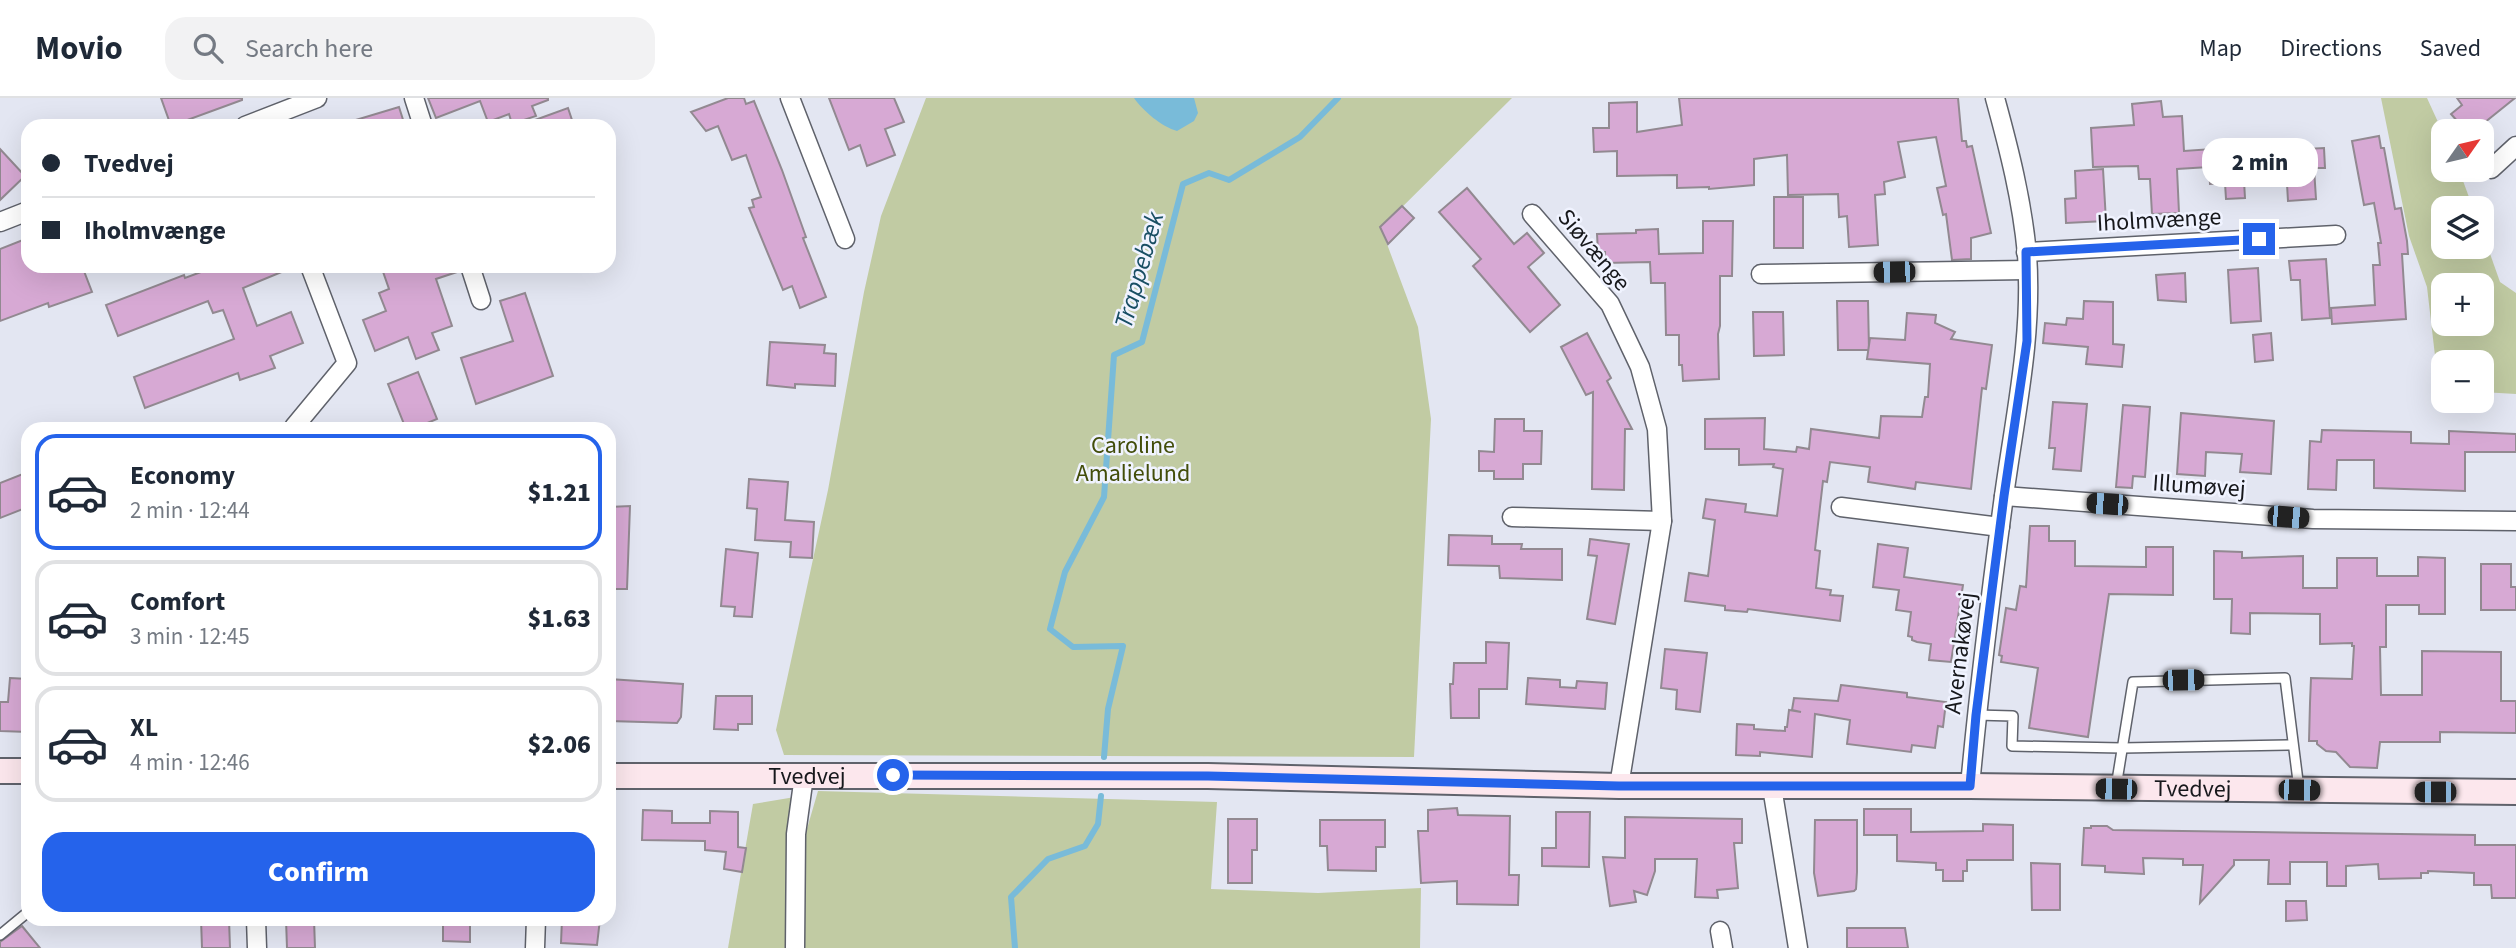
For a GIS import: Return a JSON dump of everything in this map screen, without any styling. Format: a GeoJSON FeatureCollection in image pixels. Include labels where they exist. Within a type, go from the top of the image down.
{"type":"FeatureCollection","features":[{"type":"Feature","properties":{"kind":"street"},"geometry":{"type":"LineString","coordinates":[[266,119],[317,98]]}},
{"type":"Feature","properties":{"kind":"street"},"geometry":{"type":"LineString","coordinates":[[414,98],[421,119]]}},
{"type":"Feature","properties":{"kind":"street"},"geometry":{"type":"LineString","coordinates":[[790,98],[845,239]]}},
{"type":"Feature","properties":{"kind":"street","name":"Avernakøvej"},"geometry":{"type":"LineString","coordinates":[[1970,786],[1976,715],[2000,527],[2027,341],[2027,261],[2015,170],[1995,98]]}},
{"type":"Feature","properties":{"kind":"street"},"geometry":{"type":"LineString","coordinates":[[2494,166],[2516,146]]}},
{"type":"Feature","properties":{"kind":"street"},"geometry":{"type":"LineString","coordinates":[[0,222],[21,214]]}},
{"type":"Feature","properties":{"kind":"street","name":"Siøvænge"},"geometry":{"type":"LineString","coordinates":[[1532,214],[1609,304],[1640,367],[1657,429],[1662,521],[1619,786]]}},
{"type":"Feature","properties":{"kind":"street","name":"Iholmvænge"},"geometry":{"type":"LineString","coordinates":[[2027,261],[2336,235]]}},
{"type":"Feature","properties":{"kind":"street"},"geometry":{"type":"LineString","coordinates":[[1761,274],[2027,261]]}},
{"type":"Feature","properties":{"kind":"street"},"geometry":{"type":"LineString","coordinates":[[298,422],[347,363],[313,273]]}},
{"type":"Feature","properties":{"kind":"street"},"geometry":{"type":"LineString","coordinates":[[472,273],[481,300]]}},
{"type":"Feature","properties":{"kind":"street","name":"Illumøvej"},"geometry":{"type":"LineString","coordinates":[[2004,496],[2314,519],[2516,521]]}},
{"type":"Feature","properties":{"kind":"street"},"geometry":{"type":"LineString","coordinates":[[1841,507],[2000,527]]}},
{"type":"Feature","properties":{"kind":"street"},"geometry":{"type":"LineString","coordinates":[[1511,517],[1662,521]]}},
{"type":"Feature","properties":{"kind":"street"},"geometry":{"type":"LineString","coordinates":[[0,771],[21,771]]}},
{"type":"Feature","properties":{"kind":"street","name":"Tvedvej"},"geometry":{"type":"LineString","coordinates":[[616,776],[1208,776],[1619,786],[1970,786],[2516,792]]}},
{"type":"Feature","properties":{"kind":"street"},"geometry":{"type":"LineString","coordinates":[[795,948],[796,834],[804,776]]}},
{"type":"Feature","properties":{"kind":"street"},"geometry":{"type":"LineString","coordinates":[[1772,787],[1798,948]]}},
{"type":"Feature","properties":{"kind":"street"},"geometry":{"type":"LineString","coordinates":[[256,926],[257,948]]}},
{"type":"Feature","properties":{"kind":"street"},"geometry":{"type":"LineString","coordinates":[[536,926],[536,948]]}},
{"type":"Feature","properties":{"kind":"lane"},"geometry":{"type":"LineString","coordinates":[[2116,789],[2133,682],[2285,678],[2299,790]]}},
{"type":"Feature","properties":{"kind":"lane"},"geometry":{"type":"LineString","coordinates":[[1976,715],[2013,716],[2012,746],[2122,748],[2292,745]]}},
{"type":"Feature","properties":{"kind":"lane"},"geometry":{"type":"LineString","coordinates":[[0,935],[21,918]]}},
{"type":"Feature","properties":{"kind":"green space","name":"Caroline Amalielund"},"geometry":{"type":"Polygon","coordinates":[[[926,98],[1512,98],[1381,228],[1418,327],[1431,419],[1414,757],[784,755],[776,730],[828,490],[864,292],[881,216],[926,98]]]}},
{"type":"Feature","properties":{"kind":"green space"},"geometry":{"type":"Polygon","coordinates":[[[2381,98],[2427,98],[2437,119],[2431,119],[2431,182],[2463,182],[2469,196],[2431,196],[2431,259],[2492,259],[2500,282],[2516,293],[2516,394],[2494,393],[2494,350],[2434,350],[2433,336],[2494,336],[2494,273],[2431,273],[2431,321],[2427,287],[2409,236],[2381,98]]]}},
{"type":"Feature","properties":{"kind":"green space"},"geometry":{"type":"Polygon","coordinates":[[[818,791],[1217,802],[1211,889],[1318,893],[1421,888],[1420,948],[802,948],[804,839],[818,791]]]}},
{"type":"Feature","properties":{"kind":"green space"},"geometry":{"type":"Polygon","coordinates":[[[795,797],[789,948],[728,948],[753,804],[795,797]]]}},
{"type":"Feature","properties":{"kind":"water"},"geometry":{"type":"Polygon","coordinates":[[[1134,98],[1194,98],[1198,113],[1194,121],[1177,131],[1153,118],[1134,98]]]}},
{"type":"Feature","properties":{"kind":"building"},"geometry":{"type":"Polygon","coordinates":[[[161,98],[242,98],[190,119],[168,119],[161,98]]]}},
{"type":"Feature","properties":{"kind":"building"},"geometry":{"type":"Polygon","coordinates":[[[428,98],[548,98],[532,106],[536,116],[527,119],[510,119],[509,114],[487,119],[480,101],[436,118],[428,98]]]}},
{"type":"Feature","properties":{"kind":"building"},"geometry":{"type":"Polygon","coordinates":[[[728,98],[744,98],[746,104],[754,101],[806,237],[803,238],[826,297],[800,308],[792,286],[783,290],[749,208],[754,207],[752,200],[761,197],[746,155],[732,160],[718,126],[706,131],[691,112],[728,98]]]}},
{"type":"Feature","properties":{"kind":"building"},"geometry":{"type":"Polygon","coordinates":[[[829,98],[894,98],[904,122],[885,129],[895,155],[867,166],[860,145],[849,150],[829,98]]]}},
{"type":"Feature","properties":{"kind":"building"},"geometry":{"type":"Polygon","coordinates":[[[1679,98],[1958,98],[1962,141],[1966,141],[1967,147],[1972,146],[1991,233],[1971,238],[1971,259],[1952,260],[1946,214],[1943,215],[1937,188],[1946,186],[1936,137],[1898,142],[1905,177],[1884,182],[1885,194],[1875,195],[1878,245],[1849,247],[1847,216],[1839,217],[1838,194],[1788,195],[1787,155],[1754,159],[1754,185],[1709,189],[1677,188],[1677,175],[1617,176],[1617,151],[1594,152],[1593,128],[1609,128],[1609,103],[1637,102],[1637,132],[1682,125],[1679,98]]]}},
{"type":"Feature","properties":{"kind":"building"},"geometry":{"type":"Polygon","coordinates":[[[2457,98],[2515,98],[2489,119],[2455,119],[2451,114],[2462,105],[2457,98]]]}},
{"type":"Feature","properties":{"kind":"building"},"geometry":{"type":"Polygon","coordinates":[[[2161,101],[2163,117],[2182,116],[2184,151],[2242,147],[2245,198],[2226,199],[2225,183],[2210,184],[2209,167],[2177,169],[2179,213],[2152,214],[2150,179],[2139,179],[2138,166],[2093,167],[2091,128],[2134,125],[2132,104],[2161,101]]]}},
{"type":"Feature","properties":{"kind":"building"},"geometry":{"type":"Polygon","coordinates":[[[399,107],[403,119],[359,119],[399,107]]]}},
{"type":"Feature","properties":{"kind":"building"},"geometry":{"type":"Polygon","coordinates":[[[568,108],[572,119],[538,119],[568,108]]]}},
{"type":"Feature","properties":{"kind":"building"},"geometry":{"type":"Polygon","coordinates":[[[2379,136],[2381,148],[2384,148],[2395,209],[2401,208],[2407,241],[2408,254],[2402,254],[2406,319],[2332,324],[2331,308],[2375,305],[2373,265],[2380,265],[2378,243],[2381,243],[2374,203],[2364,205],[2352,141],[2379,136]]]}},
{"type":"Feature","properties":{"kind":"building"},"geometry":{"type":"Polygon","coordinates":[[[2324,148],[2325,168],[2314,168],[2316,199],[2288,201],[2285,150],[2324,148]]]}},
{"type":"Feature","properties":{"kind":"building"},"geometry":{"type":"Polygon","coordinates":[[[0,149],[21,172],[21,180],[0,200],[0,149]]]}},
{"type":"Feature","properties":{"kind":"building"},"geometry":{"type":"Polygon","coordinates":[[[2103,169],[2106,221],[2066,223],[2065,199],[2076,198],[2075,171],[2103,169]]]}},
{"type":"Feature","properties":{"kind":"building"},"geometry":{"type":"Polygon","coordinates":[[[1467,188],[1514,244],[1527,233],[1544,253],[1528,267],[1560,305],[1530,332],[1473,266],[1481,259],[1439,212],[1467,188]]]}},
{"type":"Feature","properties":{"kind":"building"},"geometry":{"type":"Polygon","coordinates":[[[1774,197],[1803,197],[1803,248],[1774,248],[1774,197]]]}},
{"type":"Feature","properties":{"kind":"building"},"geometry":{"type":"Polygon","coordinates":[[[1402,206],[1414,218],[1388,244],[1380,227],[1402,206]]]}},
{"type":"Feature","properties":{"kind":"building"},"geometry":{"type":"Polygon","coordinates":[[[1703,221],[1733,221],[1732,276],[1720,276],[1719,379],[1683,381],[1682,365],[1679,365],[1679,335],[1666,335],[1665,283],[1651,283],[1650,262],[1605,263],[1605,252],[1598,252],[1597,234],[1636,233],[1636,230],[1658,229],[1659,254],[1703,253],[1703,221]]]}},
{"type":"Feature","properties":{"kind":"building"},"geometry":{"type":"Polygon","coordinates":[[[21,241],[21,273],[85,273],[92,292],[49,307],[48,303],[0,321],[0,249],[21,241]]]}},
{"type":"Feature","properties":{"kind":"building"},"geometry":{"type":"Polygon","coordinates":[[[2326,259],[2330,318],[2302,320],[2300,280],[2291,280],[2289,261],[2326,259]]]}},
{"type":"Feature","properties":{"kind":"building"},"geometry":{"type":"Polygon","coordinates":[[[2258,268],[2261,321],[2231,323],[2228,270],[2258,268]]]}},
{"type":"Feature","properties":{"kind":"building"},"geometry":{"type":"Polygon","coordinates":[[[198,273],[279,273],[243,288],[257,326],[291,312],[303,343],[270,356],[275,368],[240,380],[238,373],[145,408],[134,377],[234,339],[223,310],[213,313],[208,301],[118,336],[106,305],[184,275],[185,278],[198,273]]]}},
{"type":"Feature","properties":{"kind":"building"},"geometry":{"type":"Polygon","coordinates":[[[383,273],[454,273],[436,279],[452,326],[432,333],[439,350],[416,359],[408,337],[375,351],[363,320],[386,311],[379,293],[389,289],[383,273]]]}},
{"type":"Feature","properties":{"kind":"building"},"geometry":{"type":"Polygon","coordinates":[[[2185,273],[2186,302],[2158,300],[2156,275],[2185,273]]]}},
{"type":"Feature","properties":{"kind":"building"},"geometry":{"type":"Polygon","coordinates":[[[525,293],[553,376],[476,404],[461,358],[513,341],[500,301],[525,293]]]}},
{"type":"Feature","properties":{"kind":"building"},"geometry":{"type":"Polygon","coordinates":[[[1837,301],[1868,301],[1869,350],[1838,350],[1837,301]]]}},
{"type":"Feature","properties":{"kind":"building"},"geometry":{"type":"Polygon","coordinates":[[[2084,301],[2113,302],[2113,344],[2124,345],[2122,367],[2086,364],[2088,347],[2043,343],[2045,323],[2066,325],[2067,318],[2083,319],[2084,301]]]}},
{"type":"Feature","properties":{"kind":"building"},"geometry":{"type":"Polygon","coordinates":[[[1753,312],[1783,312],[1784,355],[1754,356],[1753,312]]]}},
{"type":"Feature","properties":{"kind":"building"},"geometry":{"type":"Polygon","coordinates":[[[1907,313],[1936,315],[1935,323],[1955,332],[1951,339],[1992,345],[1986,389],[1982,388],[1971,489],[1916,482],[1915,489],[1868,482],[1870,467],[1830,462],[1827,482],[1823,481],[1815,550],[1820,551],[1816,588],[1831,590],[1830,595],[1843,596],[1840,621],[1748,609],[1747,612],[1725,610],[1725,606],[1685,601],[1689,573],[1708,576],[1715,520],[1703,518],[1706,499],[1746,504],[1745,512],[1777,516],[1783,469],[1773,467],[1774,464],[1739,465],[1739,449],[1705,449],[1705,419],[1765,418],[1764,449],[1796,452],[1797,447],[1809,449],[1811,429],[1879,438],[1881,416],[1922,417],[1925,397],[1928,397],[1930,364],[1867,359],[1870,338],[1905,340],[1907,313]]]}},
{"type":"Feature","properties":{"kind":"building"},"geometry":{"type":"Polygon","coordinates":[[[1587,333],[1611,378],[1607,381],[1632,429],[1625,429],[1624,490],[1592,489],[1593,392],[1586,395],[1561,347],[1587,333]]]}},
{"type":"Feature","properties":{"kind":"building"},"geometry":{"type":"Polygon","coordinates":[[[2271,333],[2273,360],[2255,362],[2253,335],[2271,333]]]}},
{"type":"Feature","properties":{"kind":"building"},"geometry":{"type":"Polygon","coordinates":[[[770,342],[825,345],[824,353],[836,354],[835,386],[795,384],[795,388],[767,385],[770,342]]]}},
{"type":"Feature","properties":{"kind":"building"},"geometry":{"type":"Polygon","coordinates":[[[418,372],[437,419],[430,422],[403,422],[388,384],[418,372]]]}},
{"type":"Feature","properties":{"kind":"building"},"geometry":{"type":"Polygon","coordinates":[[[2053,402],[2087,404],[2081,471],[2053,469],[2055,448],[2049,448],[2053,402]]]}},
{"type":"Feature","properties":{"kind":"building"},"geometry":{"type":"Polygon","coordinates":[[[2123,405],[2150,407],[2145,477],[2133,476],[2132,488],[2116,487],[2123,405]]]}},
{"type":"Feature","properties":{"kind":"building"},"geometry":{"type":"Polygon","coordinates":[[[2181,413],[2274,421],[2271,474],[2240,472],[2242,454],[2206,452],[2205,476],[2177,474],[2181,413]]]}},
{"type":"Feature","properties":{"kind":"building"},"geometry":{"type":"Polygon","coordinates":[[[1495,419],[1524,419],[1524,431],[1542,431],[1541,464],[1523,464],[1523,479],[1494,479],[1494,471],[1479,471],[1479,451],[1494,452],[1495,419]]]}},
{"type":"Feature","properties":{"kind":"building"},"geometry":{"type":"Polygon","coordinates":[[[2322,430],[2411,432],[2411,443],[2449,444],[2449,431],[2516,434],[2516,452],[2465,452],[2465,491],[2374,488],[2374,460],[2337,460],[2336,490],[2308,489],[2310,441],[2321,442],[2322,430]]]}},
{"type":"Feature","properties":{"kind":"building"},"geometry":{"type":"Polygon","coordinates":[[[21,475],[21,510],[0,518],[0,483],[21,475]]]}},
{"type":"Feature","properties":{"kind":"building"},"geometry":{"type":"Polygon","coordinates":[[[749,479],[788,482],[785,520],[814,522],[812,558],[790,557],[791,542],[755,540],[757,509],[747,508],[749,479]]]}},
{"type":"Feature","properties":{"kind":"building"},"geometry":{"type":"Polygon","coordinates":[[[630,506],[627,589],[616,589],[616,507],[630,506]]]}},
{"type":"Feature","properties":{"kind":"building"},"geometry":{"type":"Polygon","coordinates":[[[2030,526],[2049,526],[2049,541],[2075,541],[2075,566],[2146,567],[2146,547],[2173,547],[2173,595],[2109,594],[2088,737],[2029,728],[2038,668],[2001,662],[2002,656],[1999,655],[2006,608],[2016,610],[2020,586],[2026,587],[2030,526]]]}},
{"type":"Feature","properties":{"kind":"building"},"geometry":{"type":"Polygon","coordinates":[[[1449,535],[1492,536],[1492,544],[1522,544],[1521,549],[1562,549],[1562,580],[1500,578],[1499,566],[1448,565],[1449,535]]]}},
{"type":"Feature","properties":{"kind":"building"},"geometry":{"type":"Polygon","coordinates":[[[1590,539],[1629,544],[1615,624],[1587,619],[1597,556],[1588,555],[1590,539]]]}},
{"type":"Feature","properties":{"kind":"building"},"geometry":{"type":"Polygon","coordinates":[[[1878,544],[1908,548],[1904,577],[1963,585],[1951,662],[1929,660],[1931,644],[1917,642],[1908,636],[1911,612],[1896,610],[1899,590],[1873,587],[1878,544]]]}},
{"type":"Feature","properties":{"kind":"building"},"geometry":{"type":"Polygon","coordinates":[[[726,549],[758,553],[752,617],[734,616],[735,607],[721,606],[726,549]]]}},
{"type":"Feature","properties":{"kind":"building"},"geometry":{"type":"Polygon","coordinates":[[[2214,551],[2242,552],[2242,558],[2303,556],[2303,588],[2337,588],[2337,558],[2377,558],[2377,576],[2418,576],[2418,557],[2445,558],[2445,614],[2419,614],[2419,605],[2386,605],[2386,647],[2380,647],[2381,695],[2422,695],[2422,651],[2501,652],[2501,701],[2516,701],[2516,733],[2440,732],[2440,742],[2380,742],[2377,768],[2350,767],[2336,752],[2326,751],[2317,741],[2309,741],[2310,703],[2311,678],[2352,679],[2354,646],[2352,643],[2320,644],[2320,614],[2250,613],[2250,634],[2231,633],[2232,599],[2214,599],[2214,551]]]}},
{"type":"Feature","properties":{"kind":"building"},"geometry":{"type":"Polygon","coordinates":[[[2481,564],[2511,564],[2511,587],[2516,587],[2516,610],[2481,610],[2481,564]]]}},
{"type":"Feature","properties":{"kind":"building"},"geometry":{"type":"Polygon","coordinates":[[[1486,642],[1509,643],[1507,689],[1479,689],[1479,718],[1451,718],[1450,684],[1453,684],[1454,663],[1486,663],[1486,642]]]}},
{"type":"Feature","properties":{"kind":"building"},"geometry":{"type":"Polygon","coordinates":[[[1665,649],[1707,653],[1700,712],[1676,709],[1677,690],[1661,688],[1665,649]]]}},
{"type":"Feature","properties":{"kind":"building"},"geometry":{"type":"Polygon","coordinates":[[[10,678],[21,679],[21,732],[0,731],[0,702],[8,702],[10,678]]]}},
{"type":"Feature","properties":{"kind":"building"},"geometry":{"type":"Polygon","coordinates":[[[1528,678],[1560,680],[1560,687],[1576,688],[1577,681],[1607,683],[1605,709],[1526,704],[1528,678]]]}},
{"type":"Feature","properties":{"kind":"building"},"geometry":{"type":"Polygon","coordinates":[[[616,679],[683,684],[681,717],[677,723],[616,721],[616,679]]]}},
{"type":"Feature","properties":{"kind":"building"},"geometry":{"type":"Polygon","coordinates":[[[1841,685],[1907,693],[1907,697],[1946,702],[1943,727],[1938,726],[1935,748],[1912,745],[1911,752],[1847,744],[1850,720],[1815,714],[1812,757],[1760,752],[1760,756],[1736,755],[1737,724],[1754,725],[1754,729],[1785,731],[1789,710],[1801,712],[1792,710],[1794,698],[1838,701],[1841,685]]]}},
{"type":"Feature","properties":{"kind":"building"},"geometry":{"type":"Polygon","coordinates":[[[716,696],[752,696],[752,724],[738,724],[738,730],[714,729],[716,696]]]}},
{"type":"Feature","properties":{"kind":"building"},"geometry":{"type":"Polygon","coordinates":[[[1457,808],[1458,815],[1510,816],[1509,875],[1519,875],[1518,905],[1457,904],[1457,881],[1421,883],[1418,831],[1428,831],[1428,810],[1457,808]]]}},
{"type":"Feature","properties":{"kind":"building"},"geometry":{"type":"Polygon","coordinates":[[[1864,809],[1911,809],[1911,832],[1983,831],[1983,824],[2013,825],[2013,860],[1967,860],[1963,881],[1943,881],[1943,870],[1936,870],[1936,863],[1897,861],[1897,835],[1864,835],[1864,809]]]}},
{"type":"Feature","properties":{"kind":"building"},"geometry":{"type":"Polygon","coordinates":[[[643,810],[672,811],[672,823],[710,823],[710,811],[738,812],[738,847],[746,848],[742,872],[724,869],[726,852],[705,850],[705,841],[642,840],[643,810]]]}},
{"type":"Feature","properties":{"kind":"building"},"geometry":{"type":"Polygon","coordinates":[[[1556,812],[1590,812],[1589,867],[1542,866],[1542,848],[1556,848],[1556,812]]]}},
{"type":"Feature","properties":{"kind":"building"},"geometry":{"type":"Polygon","coordinates":[[[1625,817],[1742,819],[1742,843],[1734,843],[1738,888],[1717,890],[1718,898],[1695,897],[1697,859],[1655,859],[1655,871],[1647,895],[1634,891],[1636,902],[1610,906],[1603,857],[1625,858],[1625,817]]]}},
{"type":"Feature","properties":{"kind":"building"},"geometry":{"type":"Polygon","coordinates":[[[1228,819],[1257,819],[1257,850],[1252,850],[1252,883],[1228,883],[1228,819]]]}},
{"type":"Feature","properties":{"kind":"building"},"geometry":{"type":"Polygon","coordinates":[[[1320,820],[1385,820],[1385,847],[1376,847],[1376,871],[1328,870],[1327,846],[1320,846],[1320,820]]]}},
{"type":"Feature","properties":{"kind":"building"},"geometry":{"type":"Polygon","coordinates":[[[1815,820],[1857,820],[1857,872],[1854,891],[1818,896],[1814,873],[1815,820]]]}},
{"type":"Feature","properties":{"kind":"building"},"geometry":{"type":"Polygon","coordinates":[[[2107,826],[2113,830],[2475,835],[2475,845],[2516,845],[2516,898],[2492,898],[2491,885],[2474,885],[2474,873],[2428,871],[2421,873],[2421,878],[2379,879],[2378,864],[2346,866],[2346,886],[2327,886],[2327,862],[2290,862],[2290,884],[2268,884],[2269,860],[2234,860],[2234,865],[2200,903],[2203,865],[2183,865],[2183,859],[2143,858],[2144,874],[2105,872],[2105,866],[2082,865],[2084,828],[2107,826]]]}},
{"type":"Feature","properties":{"kind":"building"},"geometry":{"type":"Polygon","coordinates":[[[2031,863],[2060,864],[2060,910],[2032,910],[2031,863]]]}},
{"type":"Feature","properties":{"kind":"building"},"geometry":{"type":"Polygon","coordinates":[[[2286,901],[2306,901],[2307,920],[2286,921],[2286,901]]]}},
{"type":"Feature","properties":{"kind":"building"},"geometry":{"type":"Polygon","coordinates":[[[22,926],[40,948],[0,948],[0,942],[22,926]]]}},
{"type":"Feature","properties":{"kind":"building"},"geometry":{"type":"Polygon","coordinates":[[[201,926],[229,926],[230,948],[202,948],[201,926]]]}},
{"type":"Feature","properties":{"kind":"building"},"geometry":{"type":"Polygon","coordinates":[[[286,926],[314,926],[315,948],[287,948],[286,926]]]}},
{"type":"Feature","properties":{"kind":"building"},"geometry":{"type":"Polygon","coordinates":[[[443,926],[470,926],[470,942],[443,941],[443,926]]]}},
{"type":"Feature","properties":{"kind":"building"},"geometry":{"type":"Polygon","coordinates":[[[562,926],[599,926],[597,945],[561,943],[562,926]]]}},
{"type":"Feature","properties":{"kind":"building"},"geometry":{"type":"Polygon","coordinates":[[[1847,928],[1905,928],[1908,948],[1847,948],[1847,928]]]}},
{"type":"Feature","properties":{"kind":"waterway","name":"Trappebæk"},"geometry":{"type":"LineString","coordinates":[[1104,757],[1108,709],[1123,646],[1073,647],[1050,629],[1065,572],[1104,497],[1114,355],[1142,342],[1183,184],[1209,173],[1229,180],[1300,137],[1338,98]]}},
{"type":"Feature","properties":{"kind":"waterway","name":"Trappebæk"},"geometry":{"type":"LineString","coordinates":[[1015,948],[1011,897],[1048,859],[1085,846],[1098,824],[1101,796]]}},
{"type":"Feature","properties":{"kind":"route"},"geometry":{"type":"LineString","coordinates":[[893,775],[1208,776],[1619,786],[1970,786],[1976,715],[2004,496],[2027,341],[2026,252],[2259,239]]}}]}
